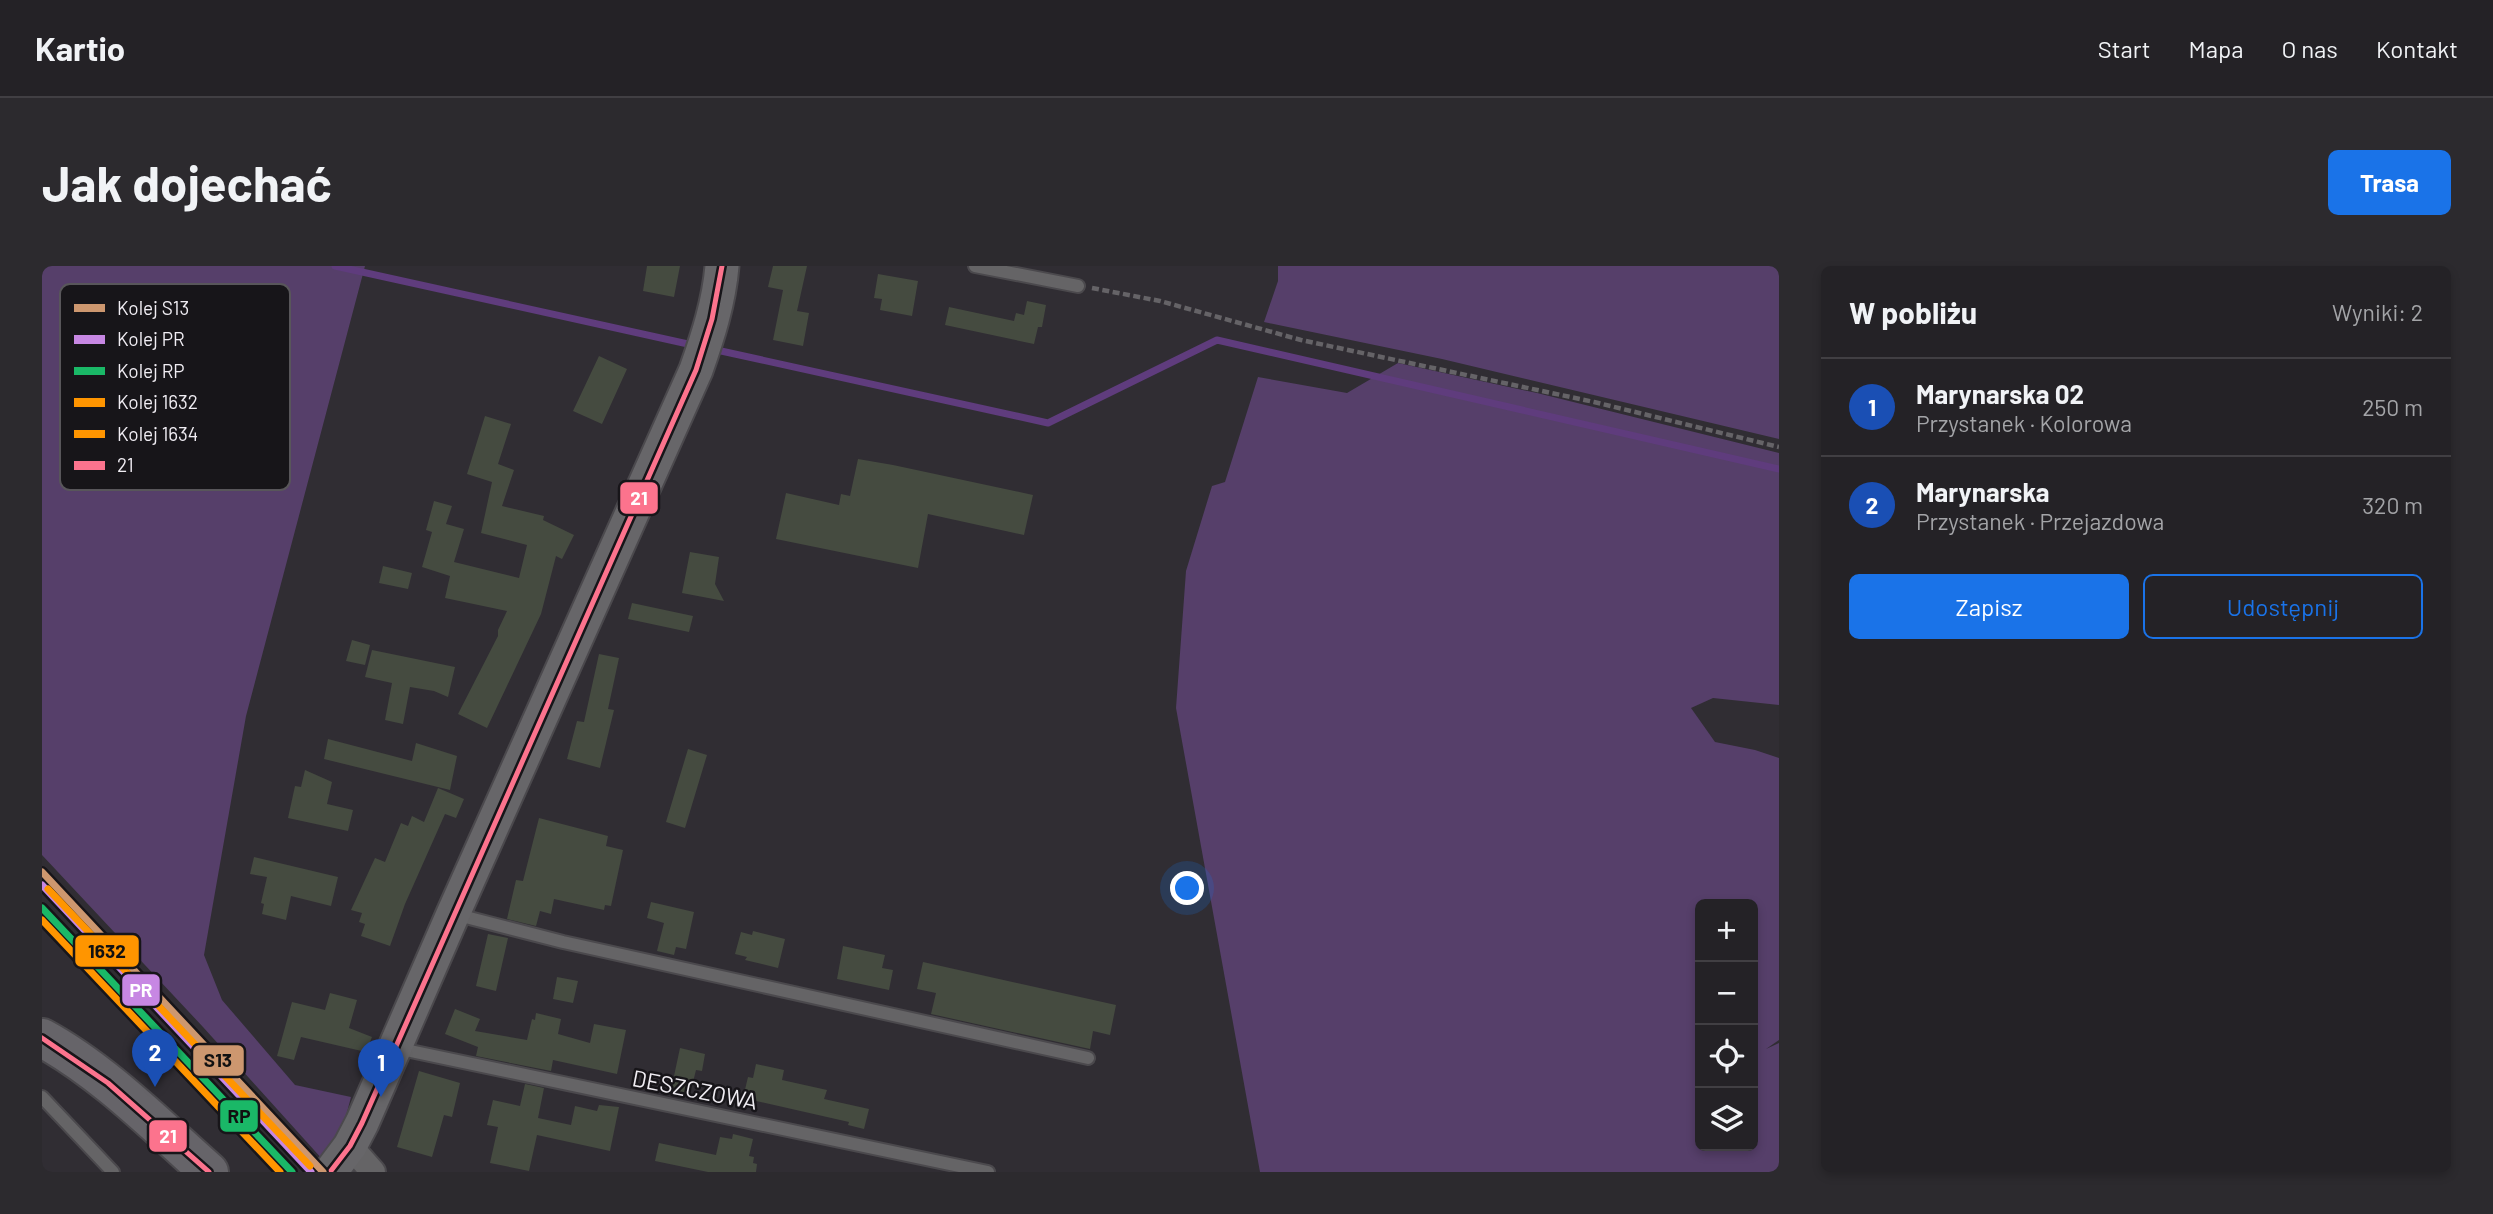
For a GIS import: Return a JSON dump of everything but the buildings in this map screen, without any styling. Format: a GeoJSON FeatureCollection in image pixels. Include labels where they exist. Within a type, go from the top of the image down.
{"type":"FeatureCollection","features":[{"type":"Feature","properties":{"kind":"main road"},"geometry":{"type":"LineString","coordinates":[[42,1038],[68,1052],[150,1119],[209,1172]]}},
{"type":"Feature","properties":{"kind":"main road"},"geometry":{"type":"LineString","coordinates":[[42,1056],[170,1172]]}},
{"type":"Feature","properties":{"kind":"street"},"geometry":{"type":"LineString","coordinates":[[373,1172],[341,1158],[370,1106],[696,370],[710,331],[722,266]]}},
{"type":"Feature","properties":{"kind":"lane"},"geometry":{"type":"LineString","coordinates":[[975,266],[1077,286]]}},
{"type":"Feature","properties":{"kind":"lane"},"geometry":{"type":"LineString","coordinates":[[453,914],[563,942],[1088,1058]]}},
{"type":"Feature","properties":{"kind":"lane","name":"DESZCZOWA"},"geometry":{"type":"LineString","coordinates":[[394,1048],[988,1172]]}},
{"type":"Feature","properties":{"kind":"lane"},"geometry":{"type":"LineString","coordinates":[[42,1097],[113,1172]]}},
{"type":"Feature","properties":{"kind":"path"},"geometry":{"type":"LineString","coordinates":[[1077,286],[1160,301],[1301,340],[1594,402],[1779,447]]}},
{"type":"Feature","properties":{"kind":"shaded area"},"geometry":{"type":"Polygon","coordinates":[[[42,266],[365,266],[246,716],[204,955],[222,1000],[295,1085],[351,1097],[332,1170],[42,855],[42,266]]]}},
{"type":"Feature","properties":{"kind":"shaded area"},"geometry":{"type":"Polygon","coordinates":[[[1278,266],[1779,266],[1779,439],[1442,359],[1264,322],[1278,281],[1278,266]]]}},
{"type":"Feature","properties":{"kind":"shaded area"},"geometry":{"type":"Polygon","coordinates":[[[1398,363],[1537,393],[1779,453],[1779,705],[1713,698],[1691,708],[1715,742],[1779,758],[1779,1040],[1766,1049],[1779,1043],[1779,1172],[1260,1172],[1176,708],[1186,571],[1212,486],[1225,482],[1258,377],[1347,393],[1398,363]]]}},
{"type":"Feature","properties":{"kind":"waterway"},"geometry":{"type":"LineString","coordinates":[[335,266],[697,346]]}},
{"type":"Feature","properties":{"kind":"waterway"},"geometry":{"type":"LineString","coordinates":[[712,349],[1048,423],[1217,340],[1779,469]]}},
{"type":"Feature","properties":{"kind":"rail line","name":"S13"},"geometry":{"type":"LineString","coordinates":[[42,872],[323,1172]]}},
{"type":"Feature","properties":{"kind":"rail line","name":"PR"},"geometry":{"type":"LineString","coordinates":[[42,885],[311,1172]]}},
{"type":"Feature","properties":{"kind":"rail line","name":"1632"},"geometry":{"type":"LineString","coordinates":[[48,889],[310,1166]]}},
{"type":"Feature","properties":{"kind":"rail line","name":"RP"},"geometry":{"type":"LineString","coordinates":[[42,908],[292,1172]]}},
{"type":"Feature","properties":{"kind":"rail line","name":"1634"},"geometry":{"type":"LineString","coordinates":[[42,920],[280,1172]]}},
{"type":"Feature","properties":{"kind":"transit line","name":"21"},"geometry":{"type":"LineString","coordinates":[[330,1172],[350,1146],[362,1123],[696,370],[712,319],[722,266]]}},
{"type":"Feature","properties":{"kind":"transit line","name":"21"},"geometry":{"type":"LineString","coordinates":[[42,1038],[108,1083],[209,1172]]}},
{"type":"Feature","properties":{"kind":"place","name":"Marynarska"},"geometry":{"type":"Point","coordinates":[155,1087]}},
{"type":"Feature","properties":{"kind":"place","name":"Marynarska 02"},"geometry":{"type":"Point","coordinates":[381,1097]}}]}
